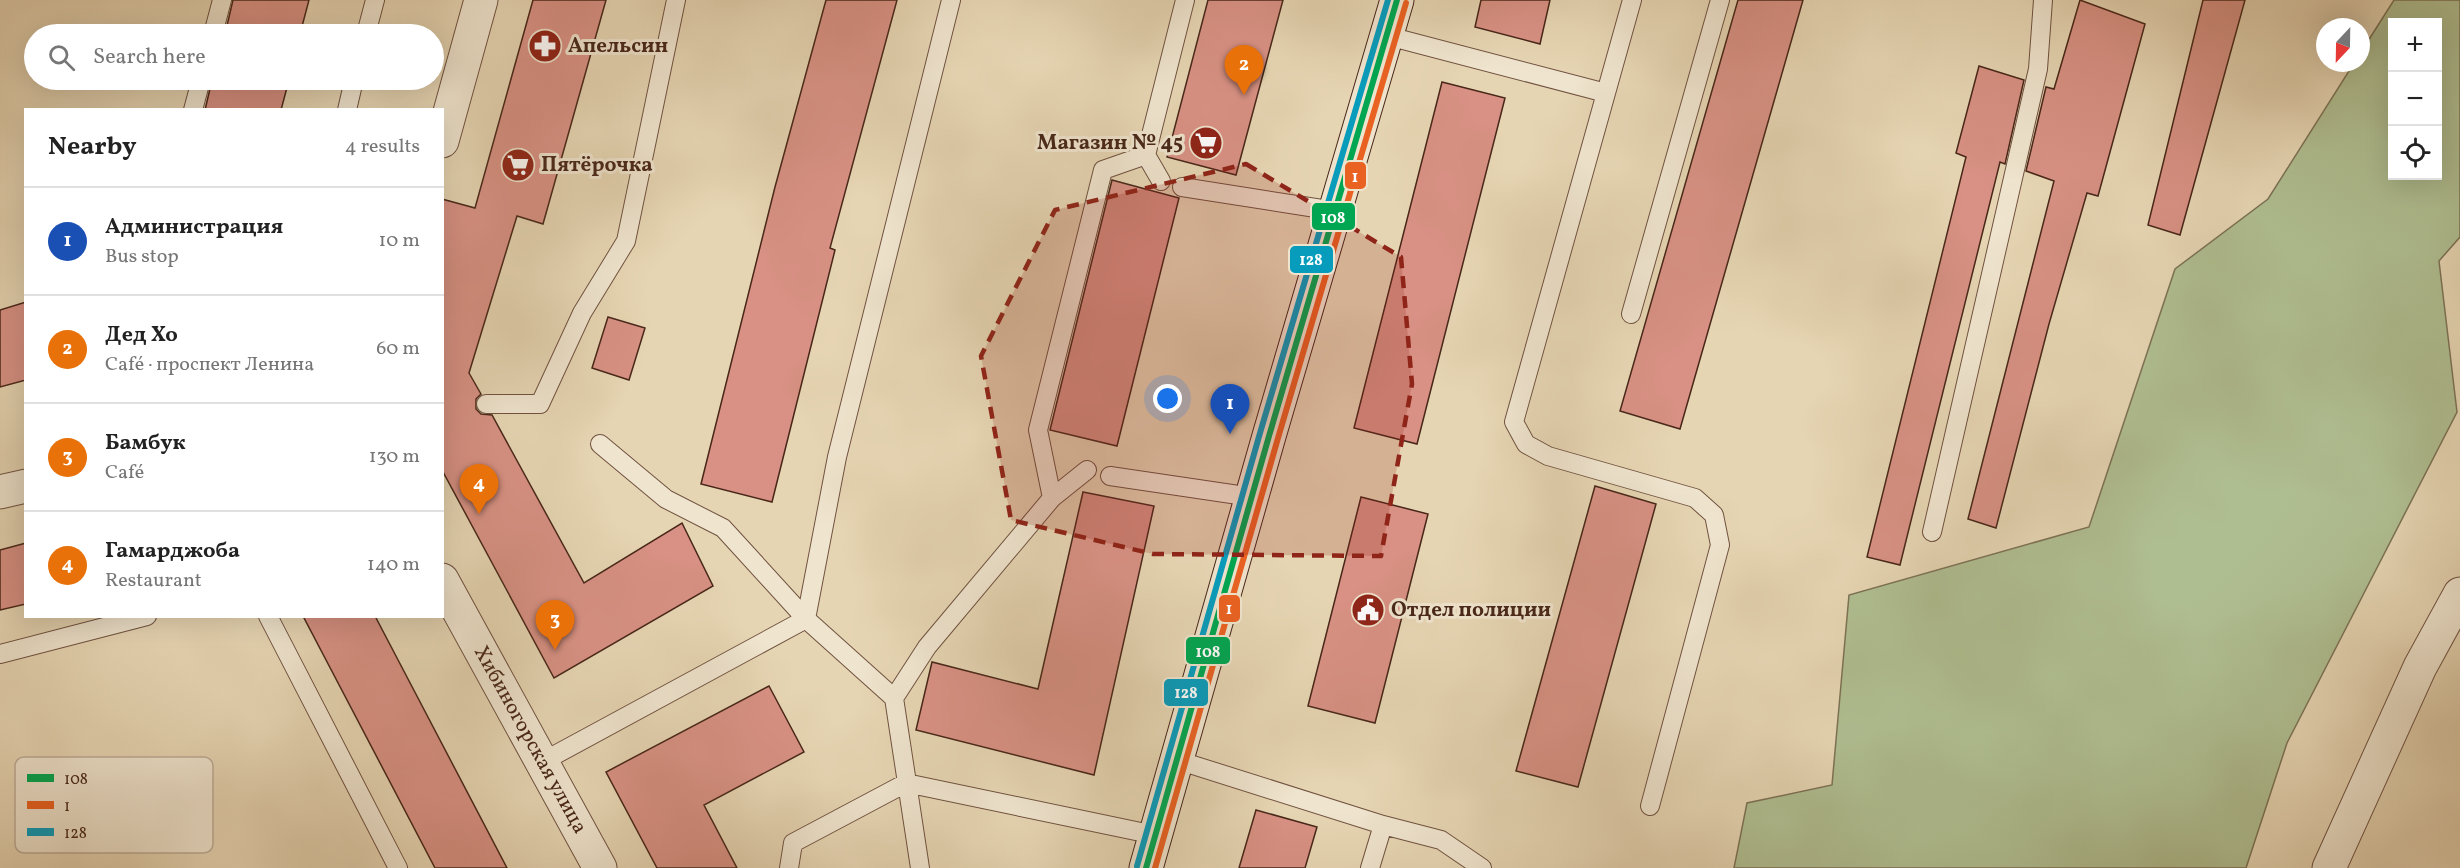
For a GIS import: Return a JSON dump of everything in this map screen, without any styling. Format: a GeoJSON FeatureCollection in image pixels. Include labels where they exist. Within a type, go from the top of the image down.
{"type":"FeatureCollection","features":[{"type":"Feature","properties":{"kind":"main road"},"geometry":{"type":"LineString","coordinates":[[444,134],[481,0]]}},
{"type":"Feature","properties":{"kind":"main road"},"geometry":{"type":"LineString","coordinates":[[1146,868],[1397,0]]}},
{"type":"Feature","properties":{"kind":"main road"},"geometry":{"type":"LineString","coordinates":[[0,492],[24,486]]}},
{"type":"Feature","properties":{"kind":"main road","name":"Хибиногорская улица"},"geometry":{"type":"LineString","coordinates":[[444,584],[600,868]]}},
{"type":"Feature","properties":{"kind":"main road"},"geometry":{"type":"LineString","coordinates":[[2329,868],[2420,667],[2460,594]]}},
{"type":"Feature","properties":{"kind":"lane"},"geometry":{"type":"LineString","coordinates":[[216,24],[222,0]]}},
{"type":"Feature","properties":{"kind":"lane"},"geometry":{"type":"LineString","coordinates":[[369,24],[375,0]]}},
{"type":"Feature","properties":{"kind":"lane"},"geometry":{"type":"LineString","coordinates":[[486,404],[540,404],[582,313],[626,241],[676,0]]}},
{"type":"Feature","properties":{"kind":"lane"},"geometry":{"type":"LineString","coordinates":[[806,619],[837,457],[951,0]]}},
{"type":"Feature","properties":{"kind":"lane"},"geometry":{"type":"LineString","coordinates":[[1161,181],[1146,155],[1185,0]]}},
{"type":"Feature","properties":{"kind":"lane"},"geometry":{"type":"LineString","coordinates":[[1632,0],[1514,422],[1526,444],[1548,456],[1695,498],[1714,515],[1720,545],[1650,806]]}},
{"type":"Feature","properties":{"kind":"lane"},"geometry":{"type":"LineString","coordinates":[[1631,314],[1720,0]]}},
{"type":"Feature","properties":{"kind":"lane"},"geometry":{"type":"LineString","coordinates":[[1932,532],[2038,69],[2043,0]]}},
{"type":"Feature","properties":{"kind":"lane"},"geometry":{"type":"LineString","coordinates":[[1388,36],[1606,93]]}},
{"type":"Feature","properties":{"kind":"lane"},"geometry":{"type":"LineString","coordinates":[[194,108],[199,90]]}},
{"type":"Feature","properties":{"kind":"lane"},"geometry":{"type":"LineString","coordinates":[[347,108],[352,90]]}},
{"type":"Feature","properties":{"kind":"lane"},"geometry":{"type":"LineString","coordinates":[[1052,498],[1038,430],[1103,170],[1146,155]]}},
{"type":"Feature","properties":{"kind":"lane"},"geometry":{"type":"LineString","coordinates":[[1182,187],[1335,211]]}},
{"type":"Feature","properties":{"kind":"lane"},"geometry":{"type":"LineString","coordinates":[[600,444],[666,499],[723,528],[806,619],[894,698],[920,868]]}},
{"type":"Feature","properties":{"kind":"lane"},"geometry":{"type":"LineString","coordinates":[[894,698],[927,647],[1052,498],[1088,470]]}},
{"type":"Feature","properties":{"kind":"lane"},"geometry":{"type":"LineString","coordinates":[[1110,476],[1252,497]]}},
{"type":"Feature","properties":{"kind":"lane"},"geometry":{"type":"LineString","coordinates":[[0,654],[139,618]]}},
{"type":"Feature","properties":{"kind":"lane"},"geometry":{"type":"LineString","coordinates":[[269,618],[398,868]]}},
{"type":"Feature","properties":{"kind":"lane"},"geometry":{"type":"LineString","coordinates":[[542,762],[806,619]]}},
{"type":"Feature","properties":{"kind":"lane"},"geometry":{"type":"LineString","coordinates":[[1177,760],[1383,825],[1441,840],[1482,868]]}},
{"type":"Feature","properties":{"kind":"lane"},"geometry":{"type":"LineString","coordinates":[[789,868],[793,843],[906,783],[1155,835]]}},
{"type":"Feature","properties":{"kind":"lane"},"geometry":{"type":"LineString","coordinates":[[1370,868],[1383,825]]}},
{"type":"Feature","properties":{"kind":"highlighted area"},"geometry":{"type":"Polygon","coordinates":[[[1246,164],[1401,257],[1412,384],[1381,556],[1153,554],[1011,520],[981,356],[1055,210],[1246,164]]]}},
{"type":"Feature","properties":{"kind":"green space"},"geometry":{"type":"Polygon","coordinates":[[[2394,0],[2460,0],[2460,237],[2439,261],[2457,412],[2287,743],[2246,868],[1734,868],[1747,803],[1832,785],[1849,595],[2089,527],[2175,269],[2268,199],[2348,72],[2370,72],[2370,38],[2394,0]]]}},
{"type":"Feature","properties":{"kind":"building"},"geometry":{"type":"Polygon","coordinates":[[[233,0],[309,0],[303,24],[227,24],[233,0]]]}},
{"type":"Feature","properties":{"kind":"building"},"geometry":{"type":"Polygon","coordinates":[[[533,0],[606,0],[543,224],[517,216],[469,373],[481,394],[476,399],[476,409],[481,414],[492,415],[584,583],[682,523],[713,586],[554,678],[444,474],[444,200],[475,208],[533,0]]]}},
{"type":"Feature","properties":{"kind":"building"},"geometry":{"type":"Polygon","coordinates":[[[826,0],[897,0],[830,248],[835,250],[772,502],[701,484],[775,187],[826,0]]]}},
{"type":"Feature","properties":{"kind":"building"},"geometry":{"type":"Polygon","coordinates":[[[1208,0],[1283,0],[1236,175],[1167,157],[1208,0]]]}},
{"type":"Feature","properties":{"kind":"building"},"geometry":{"type":"Polygon","coordinates":[[[1481,0],[1550,0],[1540,44],[1475,27],[1481,0]]]}},
{"type":"Feature","properties":{"kind":"building"},"geometry":{"type":"Polygon","coordinates":[[[1738,0],[1803,0],[1680,429],[1620,411],[1738,0]]]}},
{"type":"Feature","properties":{"kind":"building"},"geometry":{"type":"Polygon","coordinates":[[[2080,0],[2145,24],[2098,196],[2087,193],[2049,324],[1996,528],[1968,519],[2054,181],[2026,171],[2046,87],[2054,89],[2080,0]]]}},
{"type":"Feature","properties":{"kind":"building"},"geometry":{"type":"Polygon","coordinates":[[[2203,0],[2245,0],[2180,235],[2148,225],[2203,0]]]}},
{"type":"Feature","properties":{"kind":"building"},"geometry":{"type":"Polygon","coordinates":[[[1979,66],[2024,80],[2005,164],[2000,162],[1900,565],[1867,557],[1966,157],[1956,153],[1979,66]]]}},
{"type":"Feature","properties":{"kind":"building"},"geometry":{"type":"Polygon","coordinates":[[[1442,82],[1505,98],[1417,444],[1354,428],[1442,82]]]}},
{"type":"Feature","properties":{"kind":"building"},"geometry":{"type":"Polygon","coordinates":[[[210,90],[286,90],[282,108],[205,108],[210,90]]]}},
{"type":"Feature","properties":{"kind":"building"},"geometry":{"type":"Polygon","coordinates":[[[1112,180],[1179,198],[1117,446],[1050,430],[1112,180]]]}},
{"type":"Feature","properties":{"kind":"building"},"geometry":{"type":"Polygon","coordinates":[[[24,303],[24,381],[0,387],[0,310],[24,303]]]}},
{"type":"Feature","properties":{"kind":"building"},"geometry":{"type":"Polygon","coordinates":[[[608,317],[645,328],[629,380],[592,368],[608,317]]]}},
{"type":"Feature","properties":{"kind":"building"},"geometry":{"type":"Polygon","coordinates":[[[1595,486],[1656,504],[1578,787],[1516,771],[1595,486]]]}},
{"type":"Feature","properties":{"kind":"building"},"geometry":{"type":"Polygon","coordinates":[[[1083,492],[1154,506],[1094,775],[916,730],[932,662],[1038,689],[1083,492]]]}},
{"type":"Feature","properties":{"kind":"building","name":"Отдел полиции"},"geometry":{"type":"Polygon","coordinates":[[[1361,497],[1428,514],[1375,723],[1308,706],[1361,497]]]}},
{"type":"Feature","properties":{"kind":"building"},"geometry":{"type":"Polygon","coordinates":[[[24,544],[24,604],[0,610],[0,550],[24,544]]]}},
{"type":"Feature","properties":{"kind":"building"},"geometry":{"type":"Polygon","coordinates":[[[304,618],[376,618],[507,868],[435,868],[304,618]]]}},
{"type":"Feature","properties":{"kind":"building"},"geometry":{"type":"Polygon","coordinates":[[[769,686],[804,752],[704,805],[737,868],[657,868],[606,772],[769,686]]]}},
{"type":"Feature","properties":{"kind":"building"},"geometry":{"type":"Polygon","coordinates":[[[1256,810],[1317,827],[1305,868],[1239,868],[1256,810]]]}},
{"type":"Feature","properties":{"kind":"transit line","name":"128"},"geometry":{"type":"LineString","coordinates":[[1137,866],[1260,433],[1388,0]]}},
{"type":"Feature","properties":{"kind":"transit line","name":"108"},"geometry":{"type":"LineString","coordinates":[[1146,868],[1269,436],[1397,0]]}},
{"type":"Feature","properties":{"kind":"transit line","name":"1"},"geometry":{"type":"LineString","coordinates":[[1155,868],[1406,3]]}},
{"type":"Feature","properties":{"kind":"place","name":"Апельсин"},"geometry":{"type":"Point","coordinates":[545,46]}},
{"type":"Feature","properties":{"kind":"place","name":"Дед Хо"},"geometry":{"type":"Point","coordinates":[1244,95]}},
{"type":"Feature","properties":{"kind":"place","name":"Магазин № 45"},"geometry":{"type":"Point","coordinates":[1206,143]}},
{"type":"Feature","properties":{"kind":"place","name":"Пятёрочка"},"geometry":{"type":"Point","coordinates":[518,165]}},
{"type":"Feature","properties":{"kind":"place","name":"Администрация"},"geometry":{"type":"Point","coordinates":[1230,434]}},
{"type":"Feature","properties":{"kind":"place","name":"Гамарджоба"},"geometry":{"type":"Point","coordinates":[479,514]}},
{"type":"Feature","properties":{"kind":"place","name":"Отдел полиции"},"geometry":{"type":"Point","coordinates":[1368,610]}},
{"type":"Feature","properties":{"kind":"place","name":"Бамбук"},"geometry":{"type":"Point","coordinates":[555,650]}}]}
